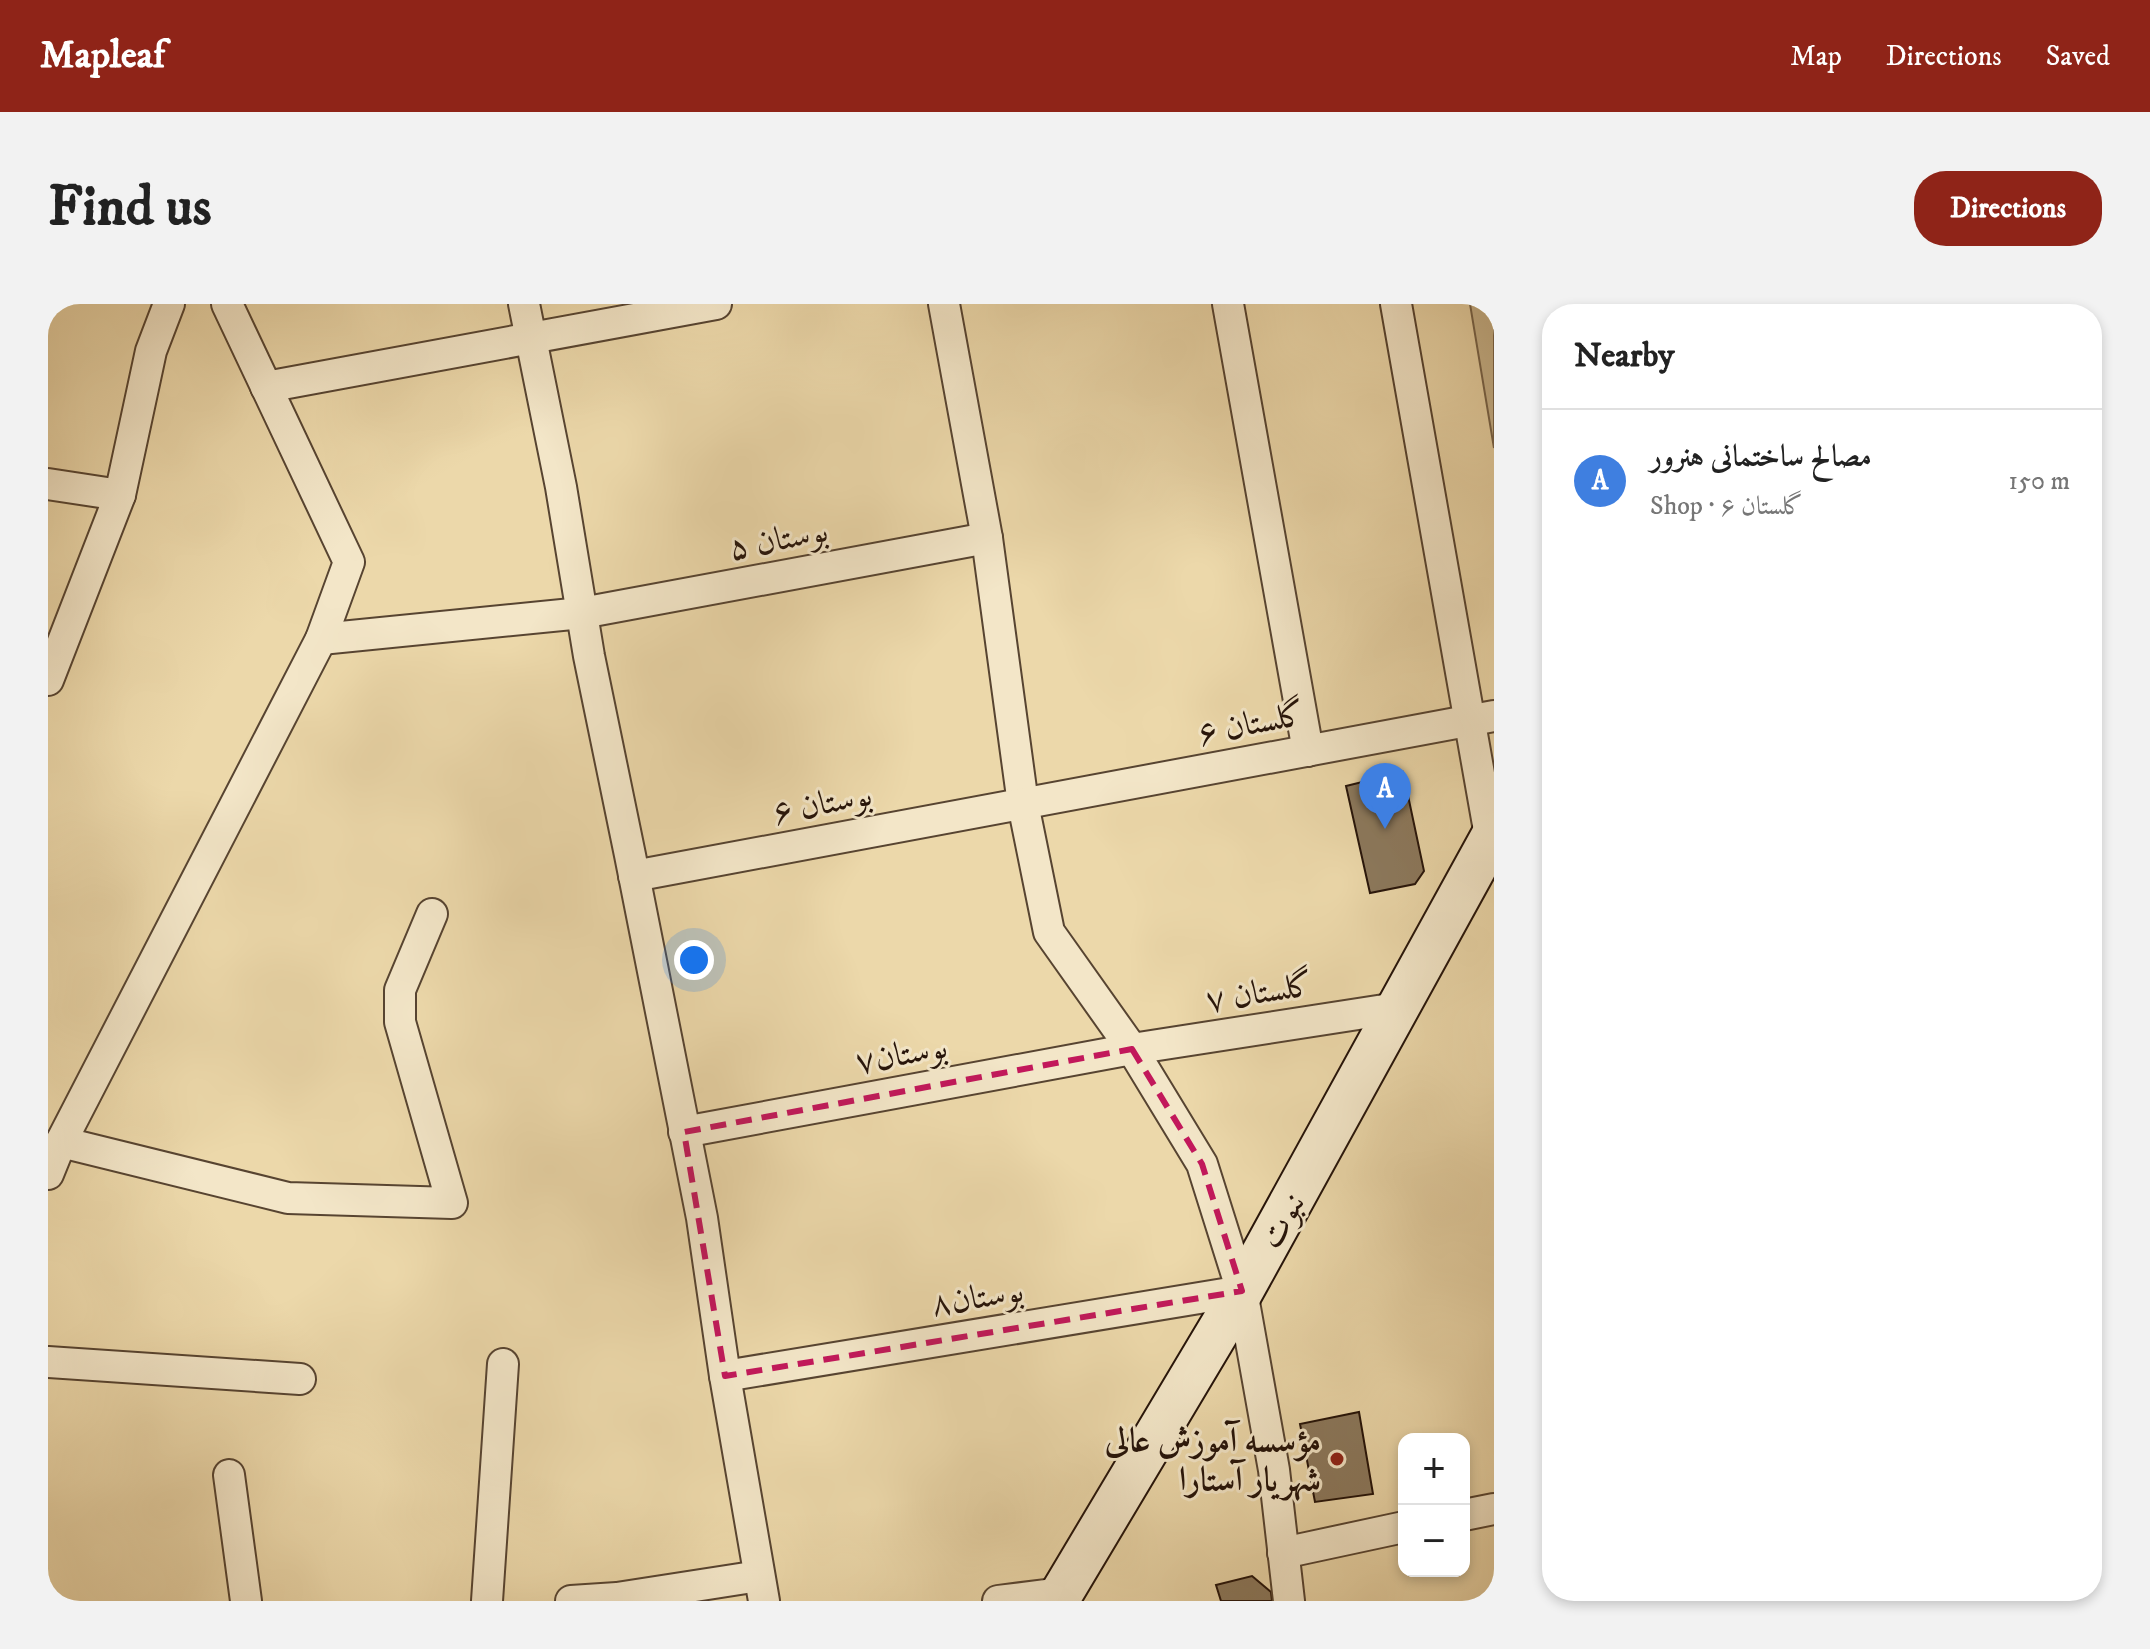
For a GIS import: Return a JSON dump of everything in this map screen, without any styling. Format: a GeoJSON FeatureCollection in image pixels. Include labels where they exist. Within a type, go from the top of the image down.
{"type":"FeatureCollection","features":[{"type":"Feature","properties":{"kind":"street"},"geometry":{"type":"LineString","coordinates":[[48,680],[120,495],[151,351],[169,304]]}},
{"type":"Feature","properties":{"kind":"street"},"geometry":{"type":"LineString","coordinates":[[48,1174],[61,1142],[321,639],[349,562],[227,304]]}},
{"type":"Feature","properties":{"kind":"street"},"geometry":{"type":"LineString","coordinates":[[524,304],[561,487],[589,656],[702,1218],[725,1376],[762,1588],[571,1601]]}},
{"type":"Feature","properties":{"kind":"street"},"geometry":{"type":"LineString","coordinates":[[266,387],[716,304]]}},
{"type":"Feature","properties":{"kind":"street"},"geometry":{"type":"LineString","coordinates":[[944,304],[987,538],[1023,804],[1049,932],[1132,1049],[1202,1164],[1242,1291],[1274,1470],[1289,1601]]}},
{"type":"Feature","properties":{"kind":"street"},"geometry":{"type":"LineString","coordinates":[[1228,304],[1308,751]]}},
{"type":"Feature","properties":{"kind":"street"},"geometry":{"type":"LineString","coordinates":[[1396,304],[1482,718],[1493,843]]}},
{"type":"Feature","properties":{"kind":"street"},"geometry":{"type":"LineString","coordinates":[[48,484],[120,495]]}},
{"type":"Feature","properties":{"kind":"street","name":"بوستان ۵"},"geometry":{"type":"LineString","coordinates":[[321,639],[582,613],[987,538]]}},
{"type":"Feature","properties":{"kind":"street","name":"گلستان ۶"},"geometry":{"type":"LineString","coordinates":[[1023,804],[1482,718]]}},
{"type":"Feature","properties":{"kind":"street","name":"بوستان ۶"},"geometry":{"type":"LineString","coordinates":[[634,876],[1023,804]]}},
{"type":"Feature","properties":{"kind":"street","name":"نبوت"},"geometry":{"type":"LineString","coordinates":[[1060,1597],[1242,1291],[1397,1008],[1493,843]]}},
{"type":"Feature","properties":{"kind":"street"},"geometry":{"type":"LineString","coordinates":[[61,1142],[288,1198],[452,1203],[400,1022],[400,990],[432,914]]}},
{"type":"Feature","properties":{"kind":"street","name":"گلستان ۷"},"geometry":{"type":"LineString","coordinates":[[1132,1049],[1397,1008]]}},
{"type":"Feature","properties":{"kind":"street","name":"بوستان۷"},"geometry":{"type":"LineString","coordinates":[[684,1132],[1132,1049]]}},
{"type":"Feature","properties":{"kind":"street","name":"بوستان۸"},"geometry":{"type":"LineString","coordinates":[[725,1376],[1242,1291]]}},
{"type":"Feature","properties":{"kind":"street"},"geometry":{"type":"LineString","coordinates":[[48,1362],[300,1379]]}},
{"type":"Feature","properties":{"kind":"street"},"geometry":{"type":"LineString","coordinates":[[487,1601],[503,1364]]}},
{"type":"Feature","properties":{"kind":"street"},"geometry":{"type":"LineString","coordinates":[[229,1475],[246,1601]]}},
{"type":"Feature","properties":{"kind":"street"},"geometry":{"type":"LineString","coordinates":[[1470,1514],[1494,1509]]}},
{"type":"Feature","properties":{"kind":"street"},"geometry":{"type":"LineString","coordinates":[[1283,1553],[1398,1528]]}},
{"type":"Feature","properties":{"kind":"street"},"geometry":{"type":"LineString","coordinates":[[998,1601],[1060,1597]]}},
{"type":"Feature","properties":{"kind":"highlighted area"},"geometry":{"type":"Polygon","coordinates":[[[1132,1049],[1202,1164],[1242,1291],[725,1376],[684,1132],[1132,1049]]]}},
{"type":"Feature","properties":{"kind":"shaded area"},"geometry":{"type":"Polygon","coordinates":[[[1470,304],[1494,304],[1494,448],[1470,304]]]}},
{"type":"Feature","properties":{"kind":"building"},"geometry":{"type":"Polygon","coordinates":[[[1403,772],[1424,871],[1415,884],[1370,893],[1346,786],[1403,772]]]}},
{"type":"Feature","properties":{"kind":"building","name":"مؤسسه آموزش عالی شهریار آستارا"},"geometry":{"type":"Polygon","coordinates":[[[1359,1412],[1373,1494],[1315,1502],[1300,1424],[1359,1412]]]}},
{"type":"Feature","properties":{"kind":"building"},"geometry":{"type":"Polygon","coordinates":[[[1252,1576],[1271,1592],[1272,1601],[1221,1601],[1216,1585],[1252,1576]]]}},
{"type":"Feature","properties":{"kind":"place","name":"مصالح ساختمانی هنرور"},"geometry":{"type":"Point","coordinates":[1385,829]}},
{"type":"Feature","properties":{"kind":"place","name":"مؤسسه آموزش عالی شهریار آستارا"},"geometry":{"type":"Point","coordinates":[1337,1459]}}]}
